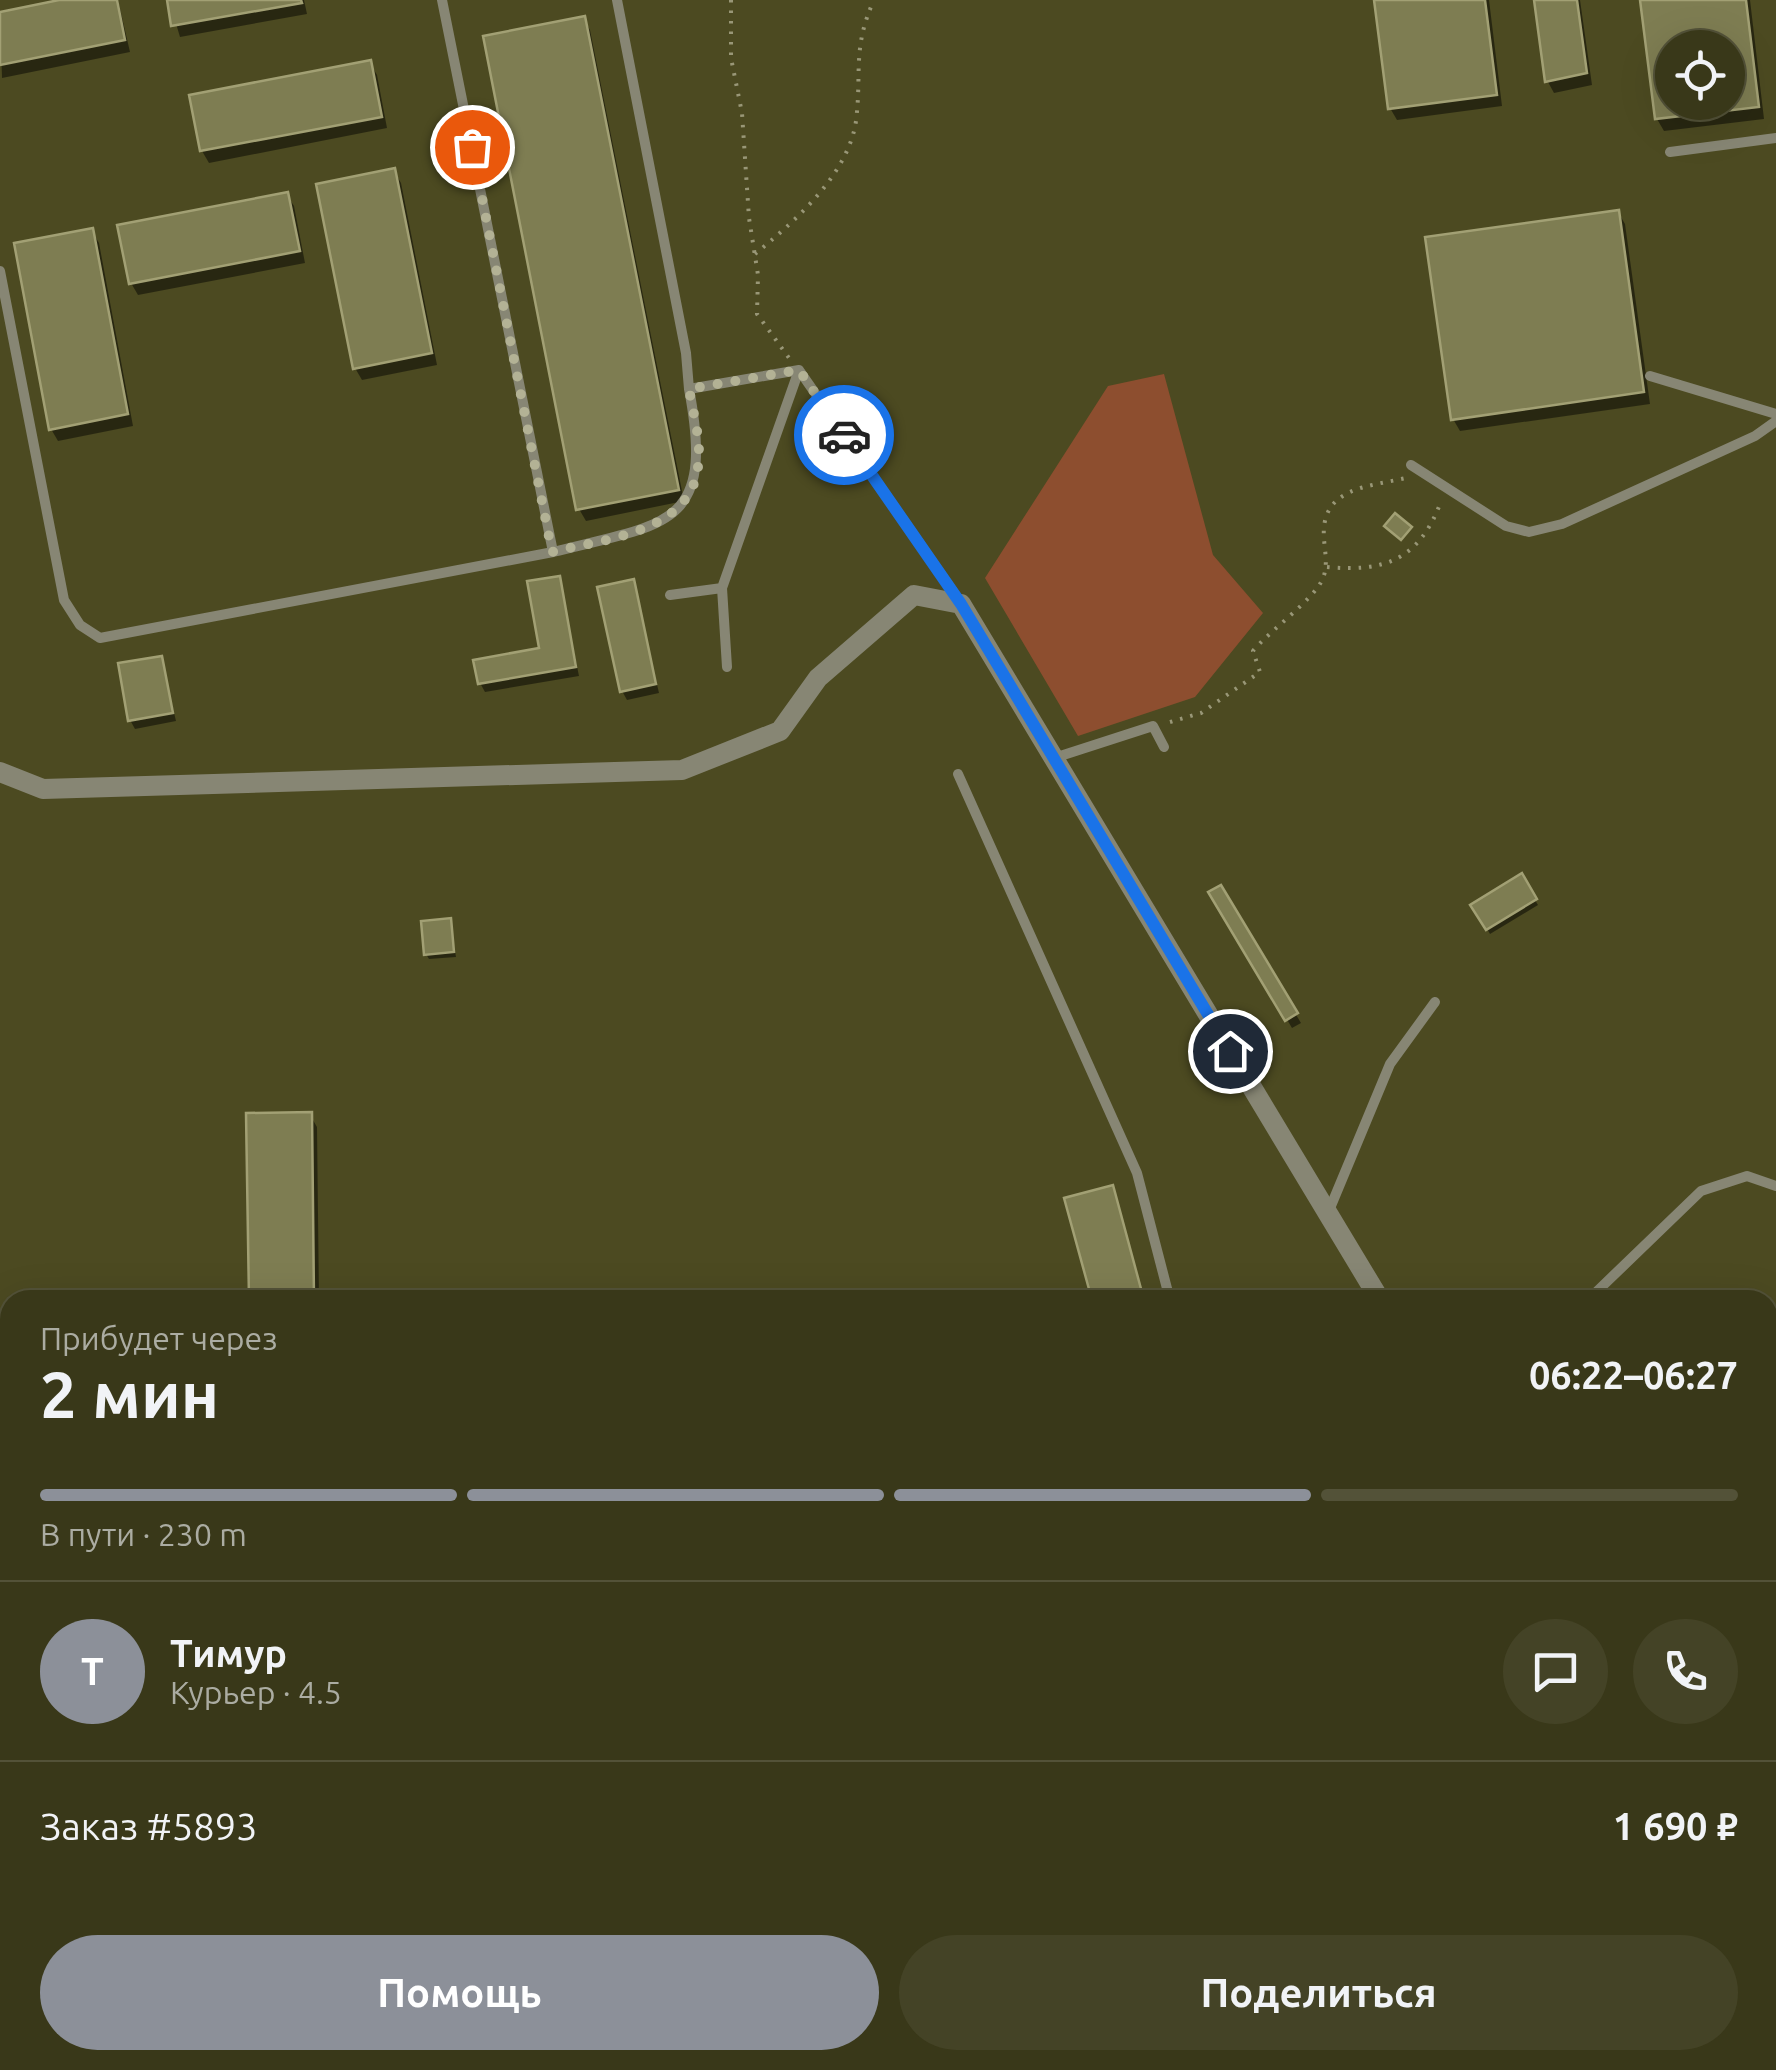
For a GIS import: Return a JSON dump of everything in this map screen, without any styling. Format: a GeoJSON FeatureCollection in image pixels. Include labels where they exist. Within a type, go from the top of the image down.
{"type":"FeatureCollection","features":[{"type":"Feature","properties":{"kind":"street"},"geometry":{"type":"LineString","coordinates":[[0,772],[43,789],[682,770],[780,731],[818,678],[914,594],[961,604],[1374,1290]]}},
{"type":"Feature","properties":{"kind":"street"},"geometry":{"type":"LineString","coordinates":[[1713,2070],[1768,2070]]}},
{"type":"Feature","properties":{"kind":"lane"},"geometry":{"type":"LineString","coordinates":[[442,0],[552,552]]}},
{"type":"Feature","properties":{"kind":"lane"},"geometry":{"type":"LineString","coordinates":[[0,271],[64,600],[80,625],[100,638],[552,552],[652,527],[690,495],[698,466],[686,353],[617,0]]}},
{"type":"Feature","properties":{"kind":"lane"},"geometry":{"type":"LineString","coordinates":[[1670,152],[1776,138]]}},
{"type":"Feature","properties":{"kind":"lane"},"geometry":{"type":"LineString","coordinates":[[689,389],[799,370]]}},
{"type":"Feature","properties":{"kind":"lane"},"geometry":{"type":"LineString","coordinates":[[727,667],[722,588],[799,370]]}},
{"type":"Feature","properties":{"kind":"lane"},"geometry":{"type":"LineString","coordinates":[[799,370],[961,604]]}},
{"type":"Feature","properties":{"kind":"lane"},"geometry":{"type":"LineString","coordinates":[[1650,376],[1776,414]]}},
{"type":"Feature","properties":{"kind":"lane"},"geometry":{"type":"LineString","coordinates":[[1411,465],[1506,526],[1529,532],[1562,524],[1756,436],[1776,422]]}},
{"type":"Feature","properties":{"kind":"lane"},"geometry":{"type":"LineString","coordinates":[[670,596],[722,588]]}},
{"type":"Feature","properties":{"kind":"lane"},"geometry":{"type":"LineString","coordinates":[[1054,758],[1153,726],[1164,748]]}},
{"type":"Feature","properties":{"kind":"lane"},"geometry":{"type":"LineString","coordinates":[[958,774],[1136,1173],[1167,1290]]}},
{"type":"Feature","properties":{"kind":"lane"},"geometry":{"type":"LineString","coordinates":[[1328,1214],[1390,1064],[1434,1002]]}},
{"type":"Feature","properties":{"kind":"lane"},"geometry":{"type":"LineString","coordinates":[[1598,1290],[1700,1191],[1748,1176],[1776,1186]]}},
{"type":"Feature","properties":{"kind":"path"},"geometry":{"type":"LineString","coordinates":[[731,0],[732,58],[742,113],[757,314],[799,370]]}},
{"type":"Feature","properties":{"kind":"path"},"geometry":{"type":"LineString","coordinates":[[755,254],[840,167],[856,122],[862,27],[874,0]]}},
{"type":"Feature","properties":{"kind":"path"},"geometry":{"type":"LineString","coordinates":[[1153,726],[1202,713],[1260,672],[1254,651],[1322,582],[1326,567],[1324,516],[1334,500],[1358,489],[1425,474]]}},
{"type":"Feature","properties":{"kind":"path"},"geometry":{"type":"LineString","coordinates":[[1326,567],[1365,570],[1401,560],[1433,522],[1446,487]]}},
{"type":"Feature","properties":{"kind":"shaded area"},"geometry":{"type":"Polygon","coordinates":[[[1164,374],[1213,555],[1263,613],[1195,697],[1078,736],[985,578],[1108,386],[1164,374]]]}},
{"type":"Feature","properties":{"kind":"building"},"geometry":{"type":"Polygon","coordinates":[[[59,0],[117,0],[125,40],[0,65],[0,12],[59,0]]]}},
{"type":"Feature","properties":{"kind":"building"},"geometry":{"type":"Polygon","coordinates":[[[167,0],[301,0],[302,3],[171,26],[167,0]]]}},
{"type":"Feature","properties":{"kind":"building"},"geometry":{"type":"Polygon","coordinates":[[[1374,0],[1485,0],[1497,95],[1388,109],[1374,0]]]}},
{"type":"Feature","properties":{"kind":"building"},"geometry":{"type":"Polygon","coordinates":[[[1534,0],[1577,0],[1587,73],[1545,82],[1534,0]]]}},
{"type":"Feature","properties":{"kind":"building"},"geometry":{"type":"Polygon","coordinates":[[[1640,0],[1746,0],[1759,107],[1745,109],[1745,30],[1655,30],[1655,119],[1640,0]]]}},
{"type":"Feature","properties":{"kind":"building"},"geometry":{"type":"Polygon","coordinates":[[[585,16],[679,490],[576,510],[483,36],[585,16]]]}},
{"type":"Feature","properties":{"kind":"building"},"geometry":{"type":"Polygon","coordinates":[[[371,60],[382,117],[200,151],[189,95],[371,60]]]}},
{"type":"Feature","properties":{"kind":"building"},"geometry":{"type":"Polygon","coordinates":[[[395,168],[432,353],[353,369],[316,184],[395,168]]]}},
{"type":"Feature","properties":{"kind":"building"},"geometry":{"type":"Polygon","coordinates":[[[288,192],[300,251],[129,284],[117,225],[288,192]]]}},
{"type":"Feature","properties":{"kind":"building"},"geometry":{"type":"Polygon","coordinates":[[[1619,210],[1644,392],[1451,420],[1425,237],[1619,210]]]}},
{"type":"Feature","properties":{"kind":"building"},"geometry":{"type":"Polygon","coordinates":[[[93,228],[128,414],[49,430],[14,243],[93,228]]]}},
{"type":"Feature","properties":{"kind":"building"},"geometry":{"type":"Polygon","coordinates":[[[1395,513],[1412,527],[1401,540],[1384,526],[1395,513]]]}},
{"type":"Feature","properties":{"kind":"building"},"geometry":{"type":"Polygon","coordinates":[[[560,576],[576,667],[478,684],[473,660],[539,648],[527,581],[560,576]]]}},
{"type":"Feature","properties":{"kind":"building"},"geometry":{"type":"Polygon","coordinates":[[[634,579],[656,684],[620,692],[597,587],[634,579]]]}},
{"type":"Feature","properties":{"kind":"building"},"geometry":{"type":"Polygon","coordinates":[[[162,656],[173,713],[128,721],[118,663],[162,656]]]}},
{"type":"Feature","properties":{"kind":"building"},"geometry":{"type":"Polygon","coordinates":[[[1522,873],[1537,899],[1486,930],[1470,905],[1522,873]]]}},
{"type":"Feature","properties":{"kind":"building"},"geometry":{"type":"Polygon","coordinates":[[[1221,885],[1298,1013],[1285,1021],[1208,892],[1221,885]]]}},
{"type":"Feature","properties":{"kind":"building"},"geometry":{"type":"Polygon","coordinates":[[[451,918],[454,952],[424,955],[421,921],[451,918]]]}},
{"type":"Feature","properties":{"kind":"building"},"geometry":{"type":"Polygon","coordinates":[[[312,1112],[314,1290],[249,1290],[246,1113],[312,1112]]]}},
{"type":"Feature","properties":{"kind":"building"},"geometry":{"type":"Polygon","coordinates":[[[1113,1185],[1141,1290],[1089,1290],[1064,1198],[1113,1185]]]}},
{"type":"Feature","properties":{"kind":"way so far"},"geometry":{"type":"LineString","coordinates":[[472,147],[552,552],[652,527],[690,495],[698,466],[689,389],[799,370],[844,435]]}},
{"type":"Feature","properties":{"kind":"route"},"geometry":{"type":"LineString","coordinates":[[844,435],[961,604],[1230,1051]]}}]}
